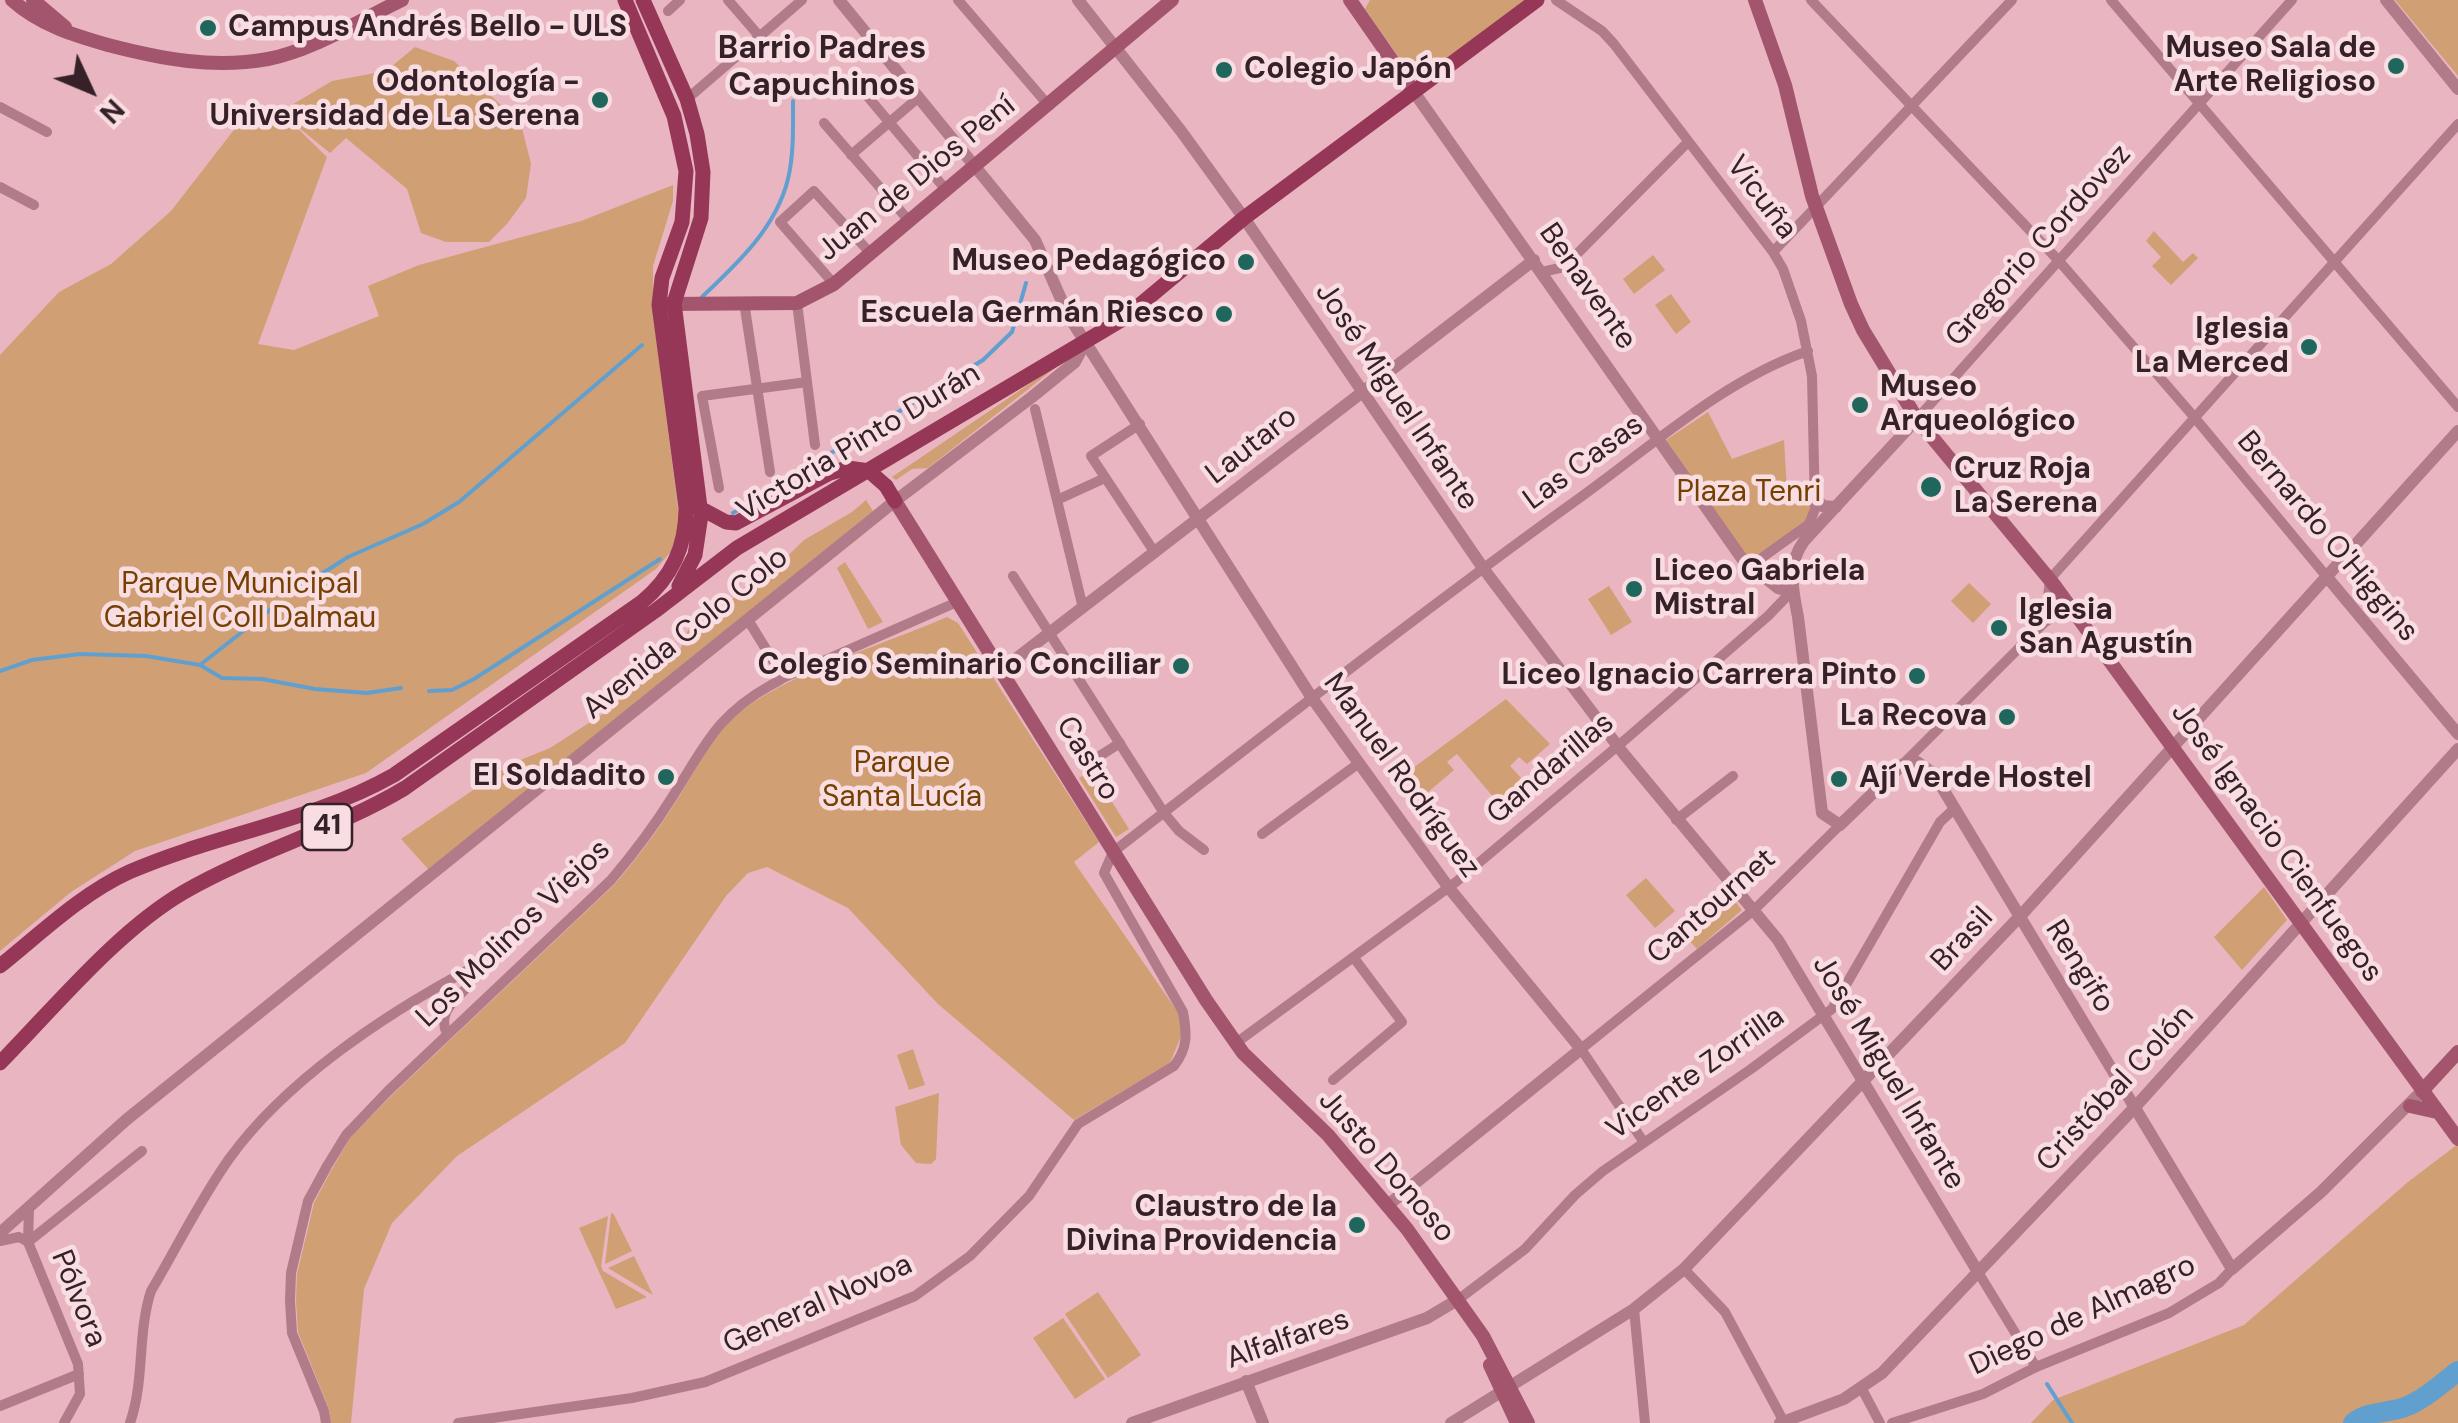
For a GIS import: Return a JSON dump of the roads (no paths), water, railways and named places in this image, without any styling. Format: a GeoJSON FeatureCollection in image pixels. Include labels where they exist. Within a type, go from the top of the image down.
{"type":"FeatureCollection","features":[{"type":"Feature","properties":{"kind":"main road"},"geometry":{"type":"LineString","coordinates":[[12,0],[46,24],[78,36],[169,60],[218,65],[270,58],[299,49],[402,0]]}},
{"type":"Feature","properties":{"kind":"main road"},"geometry":{"type":"LineString","coordinates":[[33,0],[78,36]]}},
{"type":"Feature","properties":{"kind":"main road","name":"41"},"geometry":{"type":"LineString","coordinates":[[0,1064],[136,927],[164,905],[217,876],[391,796],[667,600],[681,584],[699,540],[700,508],[662,278],[682,222],[686,170],[674,116],[625,0]]}},
{"type":"Feature","properties":{"kind":"main road","name":"41"},"geometry":{"type":"LineString","coordinates":[[0,966],[77,904],[116,879],[304,815],[394,774],[642,602],[664,580],[680,550],[686,520],[667,304],[697,236],[703,204],[700,150],[687,99],[643,0]]}},
{"type":"Feature","properties":{"kind":"main road","name":"Juan de Dios Pení"},"geometry":{"type":"LineString","coordinates":[[667,304],[796,303],[834,284],[1172,0]]}},
{"type":"Feature","properties":{"kind":"main road","name":"Benavente"},"geometry":{"type":"LineString","coordinates":[[1350,0],[1414,92]]}},
{"type":"Feature","properties":{"kind":"main road","name":"Avenida Colo Colo"},"geometry":{"type":"LineString","coordinates":[[1086,341],[1123,319],[1244,218],[1538,0]]}},
{"type":"Feature","properties":{"kind":"main road","name":"José Ignacio Cienfuegos"},"geometry":{"type":"LineString","coordinates":[[1755,0],[1785,85],[1816,208],[1857,319],[1917,419],[2050,579],[2457,1137]]}},
{"type":"Feature","properties":{"kind":"main road","name":"Victoria Pinto Durán"},"geometry":{"type":"LineString","coordinates":[[667,600],[737,548],[1086,341]]}},
{"type":"Feature","properties":{"kind":"main road"},"geometry":{"type":"LineString","coordinates":[[700,508],[736,523],[830,473],[848,468],[869,471],[886,486],[895,501]]}},
{"type":"Feature","properties":{"kind":"main road"},"geometry":{"type":"LineString","coordinates":[[737,548],[791,496]]}},
{"type":"Feature","properties":{"kind":"main road","name":"Castro"},"geometry":{"type":"LineString","coordinates":[[895,501],[1236,1043]]}},
{"type":"Feature","properties":{"kind":"main road","name":"Justo Donoso"},"geometry":{"type":"LineString","coordinates":[[1236,1043],[1328,1135],[1388,1205],[1458,1298],[1482,1336],[1517,1423]]}},
{"type":"Feature","properties":{"kind":"main road"},"geometry":{"type":"LineString","coordinates":[[2422,1091],[2458,1052]]}},
{"type":"Feature","properties":{"kind":"main road"},"geometry":{"type":"LineString","coordinates":[[2410,1106],[2438,1112],[2434,1091],[2437,1074]]}},
{"type":"Feature","properties":{"kind":"main road","name":"Justo Donoso"},"geometry":{"type":"LineString","coordinates":[[1505,1389],[1528,1423]]}},
{"type":"Feature","properties":{"kind":"street"},"geometry":{"type":"LineString","coordinates":[[668,11],[680,0]]}},
{"type":"Feature","properties":{"kind":"street"},"geometry":{"type":"LineString","coordinates":[[728,0],[760,37]]}},
{"type":"Feature","properties":{"kind":"street"},"geometry":{"type":"LineString","coordinates":[[687,99],[802,0]]}},
{"type":"Feature","properties":{"kind":"street","name":"Manuel Rodríguez"},"geometry":{"type":"LineString","coordinates":[[839,0],[1035,240],[1068,316],[1312,698],[1449,888],[1581,1049],[1643,1142]]}},
{"type":"Feature","properties":{"kind":"street"},"geometry":{"type":"LineString","coordinates":[[958,0],[1049,106]]}},
{"type":"Feature","properties":{"kind":"street","name":"José Miguel Infante"},"geometry":{"type":"LineString","coordinates":[[1078,0],[1244,218],[1482,568],[1676,820],[1755,910],[1825,1014],[2036,1367]]}},
{"type":"Feature","properties":{"kind":"street","name":"Vicuña"},"geometry":{"type":"LineString","coordinates":[[1556,0],[1607,36],[1773,252],[1808,350],[1816,497]]}},
{"type":"Feature","properties":{"kind":"street"},"geometry":{"type":"LineString","coordinates":[[1811,0],[1913,108]]}},
{"type":"Feature","properties":{"kind":"street"},"geometry":{"type":"LineString","coordinates":[[1773,252],[2012,0]]}},
{"type":"Feature","properties":{"kind":"street"},"geometry":{"type":"LineString","coordinates":[[2111,0],[2458,407]]}},
{"type":"Feature","properties":{"kind":"street","name":"Gregorio Cordovez"},"geometry":{"type":"LineString","coordinates":[[1791,592],[1797,551],[2292,0]]}},
{"type":"Feature","properties":{"kind":"street"},"geometry":{"type":"LineString","coordinates":[[2386,0],[2458,89]]}},
{"type":"Feature","properties":{"kind":"street"},"geometry":{"type":"LineString","coordinates":[[863,92],[942,185]]}},
{"type":"Feature","properties":{"kind":"street","name":"Benavente"},"geometry":{"type":"LineString","coordinates":[[1414,92],[1749,567],[1778,588],[1791,592]]}},
{"type":"Feature","properties":{"kind":"street"},"geometry":{"type":"LineString","coordinates":[[850,154],[920,97]]}},
{"type":"Feature","properties":{"kind":"street"},"geometry":{"type":"LineString","coordinates":[[0,107],[46,132]]}},
{"type":"Feature","properties":{"kind":"street","name":"Bernardo O'Higgins"},"geometry":{"type":"LineString","coordinates":[[1913,108],[2059,261],[2196,418],[2458,734]]}},
{"type":"Feature","properties":{"kind":"street"},"geometry":{"type":"LineString","coordinates":[[824,123],[910,222]]}},
{"type":"Feature","properties":{"kind":"street"},"geometry":{"type":"LineString","coordinates":[[2046,622],[2050,579],[2458,124]]}},
{"type":"Feature","properties":{"kind":"street","name":"Lautaro"},"geometry":{"type":"LineString","coordinates":[[1000,671],[1362,391],[1538,266],[1564,267],[1688,142]]}},
{"type":"Feature","properties":{"kind":"street"},"geometry":{"type":"LineString","coordinates":[[0,187],[34,205]]}},
{"type":"Feature","properties":{"kind":"street"},"geometry":{"type":"LineString","coordinates":[[834,284],[780,222],[814,191],[872,254]]}},
{"type":"Feature","properties":{"kind":"street"},"geometry":{"type":"LineString","coordinates":[[744,302],[770,472]]}},
{"type":"Feature","properties":{"kind":"street"},"geometry":{"type":"LineString","coordinates":[[796,303],[815,445]]}},
{"type":"Feature","properties":{"kind":"street","name":"Avenida Colo Colo"},"geometry":{"type":"LineString","coordinates":[[0,1237],[126,1120],[895,501],[1075,362],[1086,341]]}},
{"type":"Feature","properties":{"kind":"street","name":"Las Casas"},"geometry":{"type":"LineString","coordinates":[[1113,852],[1482,568],[1660,439],[1776,363],[1808,350]]}},
{"type":"Feature","properties":{"kind":"street"},"geometry":{"type":"LineString","coordinates":[[719,488],[702,396],[806,382]]}},
{"type":"Feature","properties":{"kind":"street"},"geometry":{"type":"LineString","coordinates":[[1035,409],[1082,608]]}},
{"type":"Feature","properties":{"kind":"street"},"geometry":{"type":"LineString","coordinates":[[1140,424],[1091,456],[1155,553]]}},
{"type":"Feature","properties":{"kind":"street","name":"Brasil"},"geometry":{"type":"LineString","coordinates":[[1451,1423],[1634,1309],[1684,1269],[2019,917],[2458,431]]}},
{"type":"Feature","properties":{"kind":"street"},"geometry":{"type":"LineString","coordinates":[[1056,500],[1105,478]]}},
{"type":"Feature","properties":{"kind":"street"},"geometry":{"type":"LineString","coordinates":[[1816,497],[1822,506],[1836,507]]}},
{"type":"Feature","properties":{"kind":"street"},"geometry":{"type":"LineString","coordinates":[[1749,567],[1809,524],[1816,497]]}},
{"type":"Feature","properties":{"kind":"street"},"geometry":{"type":"LineString","coordinates":[[1013,576],[1164,812],[1178,831],[1204,850]]}},
{"type":"Feature","properties":{"kind":"street"},"geometry":{"type":"LineString","coordinates":[[1791,592],[1798,617],[1820,806],[1826,817],[1840,825]]}},
{"type":"Feature","properties":{"kind":"street","name":"Gandarillas"},"geometry":{"type":"LineString","coordinates":[[1236,1043],[1449,888],[1618,746],[1791,592]]}},
{"type":"Feature","properties":{"kind":"street","name":"Los Molinos Viejos"},"geometry":{"type":"LineString","coordinates":[[326,1423],[292,1334],[291,1273],[308,1201],[346,1134],[611,880],[639,846],[723,720],[746,698],[788,674],[957,602]]}},
{"type":"Feature","properties":{"kind":"street","name":"Cantournet"},"geometry":{"type":"LineString","coordinates":[[1388,1205],[1755,910],[2046,622],[2070,606]]}},
{"type":"Feature","properties":{"kind":"street"},"geometry":{"type":"LineString","coordinates":[[748,620],[777,667],[788,674]]}},
{"type":"Feature","properties":{"kind":"street"},"geometry":{"type":"LineString","coordinates":[[1098,757],[1120,743]]}},
{"type":"Feature","properties":{"kind":"street","name":"Cristóbal Colón"},"geometry":{"type":"LineString","coordinates":[[1782,1422],[1834,1404],[1882,1373],[2136,1106],[2458,749]]}},
{"type":"Feature","properties":{"kind":"street","name":"Rengifo"},"geometry":{"type":"LineString","coordinates":[[1902,765],[1917,762],[1928,768],[2232,1268]]}},
{"type":"Feature","properties":{"kind":"street"},"geometry":{"type":"LineString","coordinates":[[1262,834],[1359,763]]}},
{"type":"Feature","properties":{"kind":"street"},"geometry":{"type":"LineString","coordinates":[[1676,820],[1732,776]]}},
{"type":"Feature","properties":{"kind":"street","name":"Vicente Zorrilla"},"geometry":{"type":"LineString","coordinates":[[1458,1298],[1525,1249],[1582,1188],[1751,1069],[1838,1002],[1940,822],[1954,809]]}},
{"type":"Feature","properties":{"kind":"street","name":"General Novoa"},"geometry":{"type":"LineString","coordinates":[[458,1423],[632,1398],[704,1382],[915,1296],[970,1256],[1029,1196],[1078,1124],[1174,1066],[1184,1053],[1187,1034],[1183,1012],[1104,873],[1113,852]]}},
{"type":"Feature","properties":{"kind":"street"},"geometry":{"type":"LineString","coordinates":[[1333,1080],[1402,1022],[1354,958]]}},
{"type":"Feature","properties":{"kind":"street"},"geometry":{"type":"LineString","coordinates":[[130,1423],[138,1402],[144,1312],[151,1291],[229,1160],[252,1131],[342,1050],[413,1000],[468,970],[474,977],[444,1014],[447,1034]]}},
{"type":"Feature","properties":{"kind":"street","name":"Diego de Almagro"},"geometry":{"type":"LineString","coordinates":[[1892,1423],[1983,1394],[2036,1367],[2169,1313],[2219,1283],[2278,1232],[2422,1091]]}},
{"type":"Feature","properties":{"kind":"street"},"geometry":{"type":"LineString","coordinates":[[28,1242],[142,1151]]}},
{"type":"Feature","properties":{"kind":"street","name":"Pólvora"},"geometry":{"type":"LineString","coordinates":[[29,1209],[28,1242],[54,1299],[80,1374]]}},
{"type":"Feature","properties":{"kind":"street","name":"Pólvora"},"geometry":{"type":"LineString","coordinates":[[0,1237],[19,1237],[28,1242]]}},
{"type":"Feature","properties":{"kind":"street"},"geometry":{"type":"LineString","coordinates":[[1684,1269],[1725,1312],[1782,1422]]}},
{"type":"Feature","properties":{"kind":"street","name":"Alfalfares"},"geometry":{"type":"LineString","coordinates":[[1132,1423],[1412,1324],[1458,1298]]}},
{"type":"Feature","properties":{"kind":"street"},"geometry":{"type":"LineString","coordinates":[[1634,1309],[1645,1423]]}},
{"type":"Feature","properties":{"kind":"street"},"geometry":{"type":"LineString","coordinates":[[0,1406],[80,1374],[80,1394],[64,1423]]}},
{"type":"Feature","properties":{"kind":"street"},"geometry":{"type":"LineString","coordinates":[[1246,1381],[1263,1423]]}},
{"type":"Feature","properties":{"kind":"street"},"geometry":{"type":"LineString","coordinates":[[1862,1389],[1880,1423]]}},
{"type":"Feature","properties":{"kind":"waterway"},"geometry":{"type":"LineString","coordinates":[[702,297],[754,244],[782,197],[791,160],[793,101]]}},
{"type":"Feature","properties":{"kind":"waterway"},"geometry":{"type":"LineString","coordinates":[[733,513],[983,360],[1012,332],[1026,283]]}},
{"type":"Feature","properties":{"kind":"waterway"},"geometry":{"type":"LineString","coordinates":[[290,594],[348,557],[423,524],[459,502],[642,345]]}},
{"type":"Feature","properties":{"kind":"waterway"},"geometry":{"type":"LineString","coordinates":[[429,691],[452,690],[474,679],[660,559]]}},
{"type":"Feature","properties":{"kind":"waterway"},"geometry":{"type":"LineString","coordinates":[[200,665],[280,602]]}},
{"type":"Feature","properties":{"kind":"waterway"},"geometry":{"type":"LineString","coordinates":[[0,671],[32,660],[80,654],[146,656],[200,665],[222,678],[262,679],[367,693],[401,688]]}},
{"type":"Feature","properties":{"kind":"waterway"},"geometry":{"type":"LineString","coordinates":[[2353,1423],[2412,1404],[2458,1371]]}},
{"type":"Feature","properties":{"kind":"waterway"},"geometry":{"type":"LineString","coordinates":[[2047,1384],[2072,1423]]}},
{"type":"Feature","properties":{"kind":"place","name":"Campus Andrés Bello - ULS"},"geometry":{"type":"Point","coordinates":[208,28]}},
{"type":"Feature","properties":{"kind":"place","name":"Museo Sala de Arte Religioso"},"geometry":{"type":"Point","coordinates":[2396,66]}},
{"type":"Feature","properties":{"kind":"place","name":"Colegio Japón"},"geometry":{"type":"Point","coordinates":[1224,70]}},
{"type":"Feature","properties":{"kind":"place","name":"Odontología - Universidad de La Serena"},"geometry":{"type":"Point","coordinates":[600,100]}},
{"type":"Feature","properties":{"kind":"place","name":"Museo Pedagógico"},"geometry":{"type":"Point","coordinates":[1246,262]}},
{"type":"Feature","properties":{"kind":"place","name":"Escuela Germán Riesco"},"geometry":{"type":"Point","coordinates":[1224,314]}},
{"type":"Feature","properties":{"kind":"place","name":"Iglesia La Merced"},"geometry":{"type":"Point","coordinates":[2309,347]}},
{"type":"Feature","properties":{"kind":"place","name":"Museo Arqueológico"},"geometry":{"type":"Point","coordinates":[1860,405]}},
{"type":"Feature","properties":{"kind":"place","name":"Cruz Roja La Serena"},"geometry":{"type":"Point","coordinates":[1931,487]}},
{"type":"Feature","properties":{"kind":"place","name":"Liceo Gabriela Mistral"},"geometry":{"type":"Point","coordinates":[1634,589]}},
{"type":"Feature","properties":{"kind":"place","name":"Iglesia San Agustín"},"geometry":{"type":"Point","coordinates":[1999,628]}},
{"type":"Feature","properties":{"kind":"place","name":"Colegio Seminario Conciliar"},"geometry":{"type":"Point","coordinates":[1181,666]}},
{"type":"Feature","properties":{"kind":"place","name":"Liceo Ignacio Carrera Pinto"},"geometry":{"type":"Point","coordinates":[1917,676]}},
{"type":"Feature","properties":{"kind":"place","name":"La Recova"},"geometry":{"type":"Point","coordinates":[2007,717]}},
{"type":"Feature","properties":{"kind":"place","name":"El Soldadito"},"geometry":{"type":"Point","coordinates":[666,777]}},
{"type":"Feature","properties":{"kind":"place","name":"Ají Verde Hostel"},"geometry":{"type":"Point","coordinates":[1839,779]}},
{"type":"Feature","properties":{"kind":"place","name":"Claustro de la Divina Providencia"},"geometry":{"type":"Point","coordinates":[1357,1225]}},
{"type":"Feature","properties":{"kind":"district","name":"Barrio Padres Capuchinos"},"geometry":{"type":"Point","coordinates":[822,68]}},
{"type":"Feature","properties":{"kind":"park label","name":"Plaza Tenri"},"geometry":{"type":"Point","coordinates":[1749,493]}},
{"type":"Feature","properties":{"kind":"park label","name":"Parque Municipal Gabriel Coll Dalmau"},"geometry":{"type":"Point","coordinates":[240,602]}},
{"type":"Feature","properties":{"kind":"park label","name":"Parque Santa Lucía"},"geometry":{"type":"Point","coordinates":[902,781]}}]}
